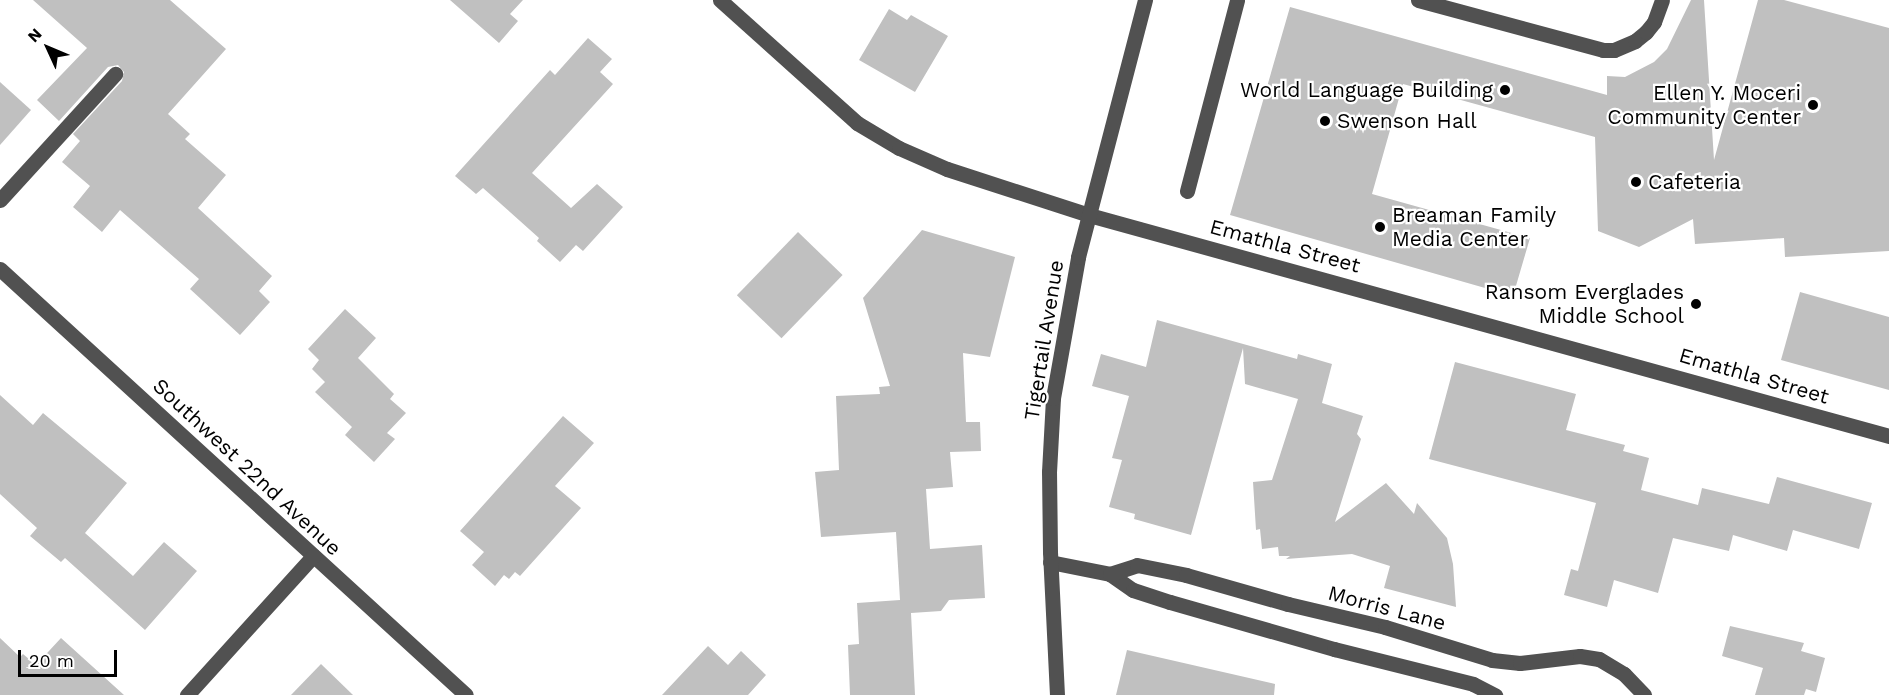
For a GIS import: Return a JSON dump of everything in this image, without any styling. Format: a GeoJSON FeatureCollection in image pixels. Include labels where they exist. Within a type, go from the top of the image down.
{"type":"FeatureCollection","features":[{"type":"Feature","properties":{"kind":"street","name":"Emathla Street"},"geometry":{"type":"LineString","coordinates":[[720,0],[839,109],[875,134],[946,169],[1089,215],[1889,436]]}},
{"type":"Feature","properties":{"kind":"street","name":"Tigertail Avenue"},"geometry":{"type":"LineString","coordinates":[[1057,695],[1050,562],[1049,472],[1053,398],[1078,257],[1145,0]]}},
{"type":"Feature","properties":{"kind":"street"},"geometry":{"type":"LineString","coordinates":[[1187,191],[1237,0]]}},
{"type":"Feature","properties":{"kind":"street"},"geometry":{"type":"LineString","coordinates":[[1418,0],[1603,50],[1614,50],[1635,41],[1646,32],[1654,22],[1662,0]]}},
{"type":"Feature","properties":{"kind":"street"},"geometry":{"type":"LineString","coordinates":[[0,200],[115,74]]}},
{"type":"Feature","properties":{"kind":"street","name":"Southwest 22nd Avenue"},"geometry":{"type":"LineString","coordinates":[[0,269],[466,695]]}},
{"type":"Feature","properties":{"kind":"street"},"geometry":{"type":"LineString","coordinates":[[187,695],[313,556]]}},
{"type":"Feature","properties":{"kind":"street","name":"Morris Lane"},"geometry":{"type":"LineString","coordinates":[[1050,562],[1110,574],[1133,590],[1170,602],[1334,650],[1473,684],[1495,695]]}},
{"type":"Feature","properties":{"kind":"street","name":"Morris Lane"},"geometry":{"type":"LineString","coordinates":[[1110,574],[1137,565],[1186,575],[1288,604],[1385,627],[1492,660],[1531,663],[1580,656],[1599,659],[1624,674],[1644,695]]}},
{"type":"Feature","properties":{"kind":"building"},"geometry":{"type":"Polygon","coordinates":[[[33,0],[170,0],[226,49],[168,114],[190,134],[185,139],[226,175],[198,208],[272,276],[259,291],[270,302],[240,335],[190,289],[199,279],[120,210],[102,232],[73,207],[90,186],[62,162],[80,141],[73,134],[122,81],[124,72],[118,65],[108,67],[59,121],[37,100],[87,48],[33,0]]]}},
{"type":"Feature","properties":{"kind":"building"},"geometry":{"type":"Polygon","coordinates":[[[450,0],[523,0],[510,14],[518,21],[499,43],[450,0]]]}},
{"type":"Feature","properties":{"kind":"building"},"geometry":{"type":"Polygon","coordinates":[[[1691,0],[1704,0],[1714,160],[1758,0],[1784,0],[1889,28],[1889,251],[1785,257],[1784,238],[1695,244],[1693,219],[1639,247],[1598,231],[1595,137],[1403,84],[1372,194],[1530,238],[1513,296],[1230,215],[1290,7],[1607,95],[1607,76],[1625,77],[1654,62],[1667,49],[1691,0]]]}},
{"type":"Feature","properties":{"kind":"building"},"geometry":{"type":"Polygon","coordinates":[[[889,9],[907,20],[911,15],[948,36],[915,92],[859,60],[889,9]]]}},
{"type":"Feature","properties":{"kind":"building"},"geometry":{"type":"Polygon","coordinates":[[[588,38],[612,59],[600,72],[613,84],[532,173],[571,208],[597,184],[623,207],[583,251],[576,245],[560,262],[537,241],[539,238],[483,188],[476,194],[455,176],[550,70],[555,75],[588,38]]]}},
{"type":"Feature","properties":{"kind":"building"},"geometry":{"type":"Polygon","coordinates":[[[0,82],[31,110],[0,145],[0,82]]]}},
{"type":"Feature","properties":{"kind":"building"},"geometry":{"type":"Polygon","coordinates":[[[922,230],[1015,257],[990,357],[963,353],[966,422],[980,422],[981,451],[950,452],[953,487],[926,489],[930,549],[982,545],[985,598],[949,600],[941,611],[911,613],[915,695],[850,695],[848,645],[859,644],[857,603],[900,600],[896,532],[821,537],[815,472],[839,470],[836,396],[880,394],[879,387],[890,386],[863,298],[922,230]]]}},
{"type":"Feature","properties":{"kind":"building"},"geometry":{"type":"Polygon","coordinates":[[[798,232],[843,275],[781,338],[737,295],[798,232]]]}},
{"type":"Feature","properties":{"kind":"building"},"geometry":{"type":"Polygon","coordinates":[[[1800,292],[1889,317],[1889,390],[1781,360],[1800,292]]]}},
{"type":"Feature","properties":{"kind":"building"},"geometry":{"type":"Polygon","coordinates":[[[345,309],[376,338],[358,358],[394,394],[390,399],[406,413],[387,433],[395,439],[374,462],[345,435],[352,427],[315,392],[325,382],[312,369],[319,360],[308,349],[345,309]]]}},
{"type":"Feature","properties":{"kind":"building"},"geometry":{"type":"Polygon","coordinates":[[[1157,320],[1297,359],[1298,354],[1332,364],[1322,403],[1363,416],[1357,434],[1361,439],[1335,522],[1386,483],[1414,514],[1417,503],[1447,538],[1453,564],[1456,607],[1384,588],[1390,566],[1352,554],[1286,559],[1290,556],[1279,556],[1278,547],[1262,549],[1260,529],[1256,530],[1253,482],[1272,480],[1298,399],[1245,384],[1243,348],[1191,535],[1134,519],[1135,514],[1109,507],[1122,460],[1112,458],[1129,396],[1092,386],[1101,354],[1146,367],[1157,320]]]}},
{"type":"Feature","properties":{"kind":"building"},"geometry":{"type":"Polygon","coordinates":[[[1455,362],[1576,394],[1566,430],[1625,445],[1623,451],[1649,458],[1641,490],[1698,505],[1702,488],[1769,504],[1777,477],[1872,503],[1859,549],[1793,530],[1787,551],[1733,535],[1729,551],[1673,538],[1658,593],[1614,580],[1607,607],[1564,595],[1571,569],[1578,571],[1596,503],[1429,459],[1455,362]]]}},
{"type":"Feature","properties":{"kind":"building"},"geometry":{"type":"Polygon","coordinates":[[[0,395],[33,425],[43,413],[127,483],[85,533],[133,576],[164,542],[197,571],[145,630],[65,558],[61,562],[30,536],[37,528],[0,494],[0,395]]]}},
{"type":"Feature","properties":{"kind":"building"},"geometry":{"type":"Polygon","coordinates":[[[563,416],[594,443],[555,486],[581,508],[520,576],[515,572],[509,579],[504,575],[495,586],[472,565],[484,552],[460,531],[563,416]]]}},
{"type":"Feature","properties":{"kind":"building"},"geometry":{"type":"Polygon","coordinates":[[[1730,626],[1804,643],[1801,651],[1825,658],[1816,692],[1806,689],[1804,695],[1755,695],[1763,668],[1722,656],[1730,626]]]}},
{"type":"Feature","properties":{"kind":"building"},"geometry":{"type":"Polygon","coordinates":[[[0,638],[20,657],[23,654],[36,665],[61,638],[124,695],[0,695],[0,638]]]}},
{"type":"Feature","properties":{"kind":"building"},"geometry":{"type":"Polygon","coordinates":[[[708,646],[728,665],[741,651],[766,675],[748,695],[662,695],[708,646]]]}},
{"type":"Feature","properties":{"kind":"building"},"geometry":{"type":"Polygon","coordinates":[[[1127,650],[1275,684],[1274,695],[1116,695],[1127,650]]]}},
{"type":"Feature","properties":{"kind":"building"},"geometry":{"type":"Polygon","coordinates":[[[321,664],[353,695],[291,695],[321,664]]]}},
{"type":"Feature","properties":{"kind":"place","name":"World Language Building"},"geometry":{"type":"Point","coordinates":[1505,90]}},
{"type":"Feature","properties":{"kind":"place","name":"Ellen Y. Moceri Community Center"},"geometry":{"type":"Point","coordinates":[1813,105]}},
{"type":"Feature","properties":{"kind":"place","name":"Swenson Hall"},"geometry":{"type":"Point","coordinates":[1325,121]}},
{"type":"Feature","properties":{"kind":"place","name":"Cafeteria"},"geometry":{"type":"Point","coordinates":[1636,182]}},
{"type":"Feature","properties":{"kind":"place","name":"Breaman Family Media Center"},"geometry":{"type":"Point","coordinates":[1380,227]}},
{"type":"Feature","properties":{"kind":"place","name":"Ransom Everglades Middle School"},"geometry":{"type":"Point","coordinates":[1696,304]}}]}
